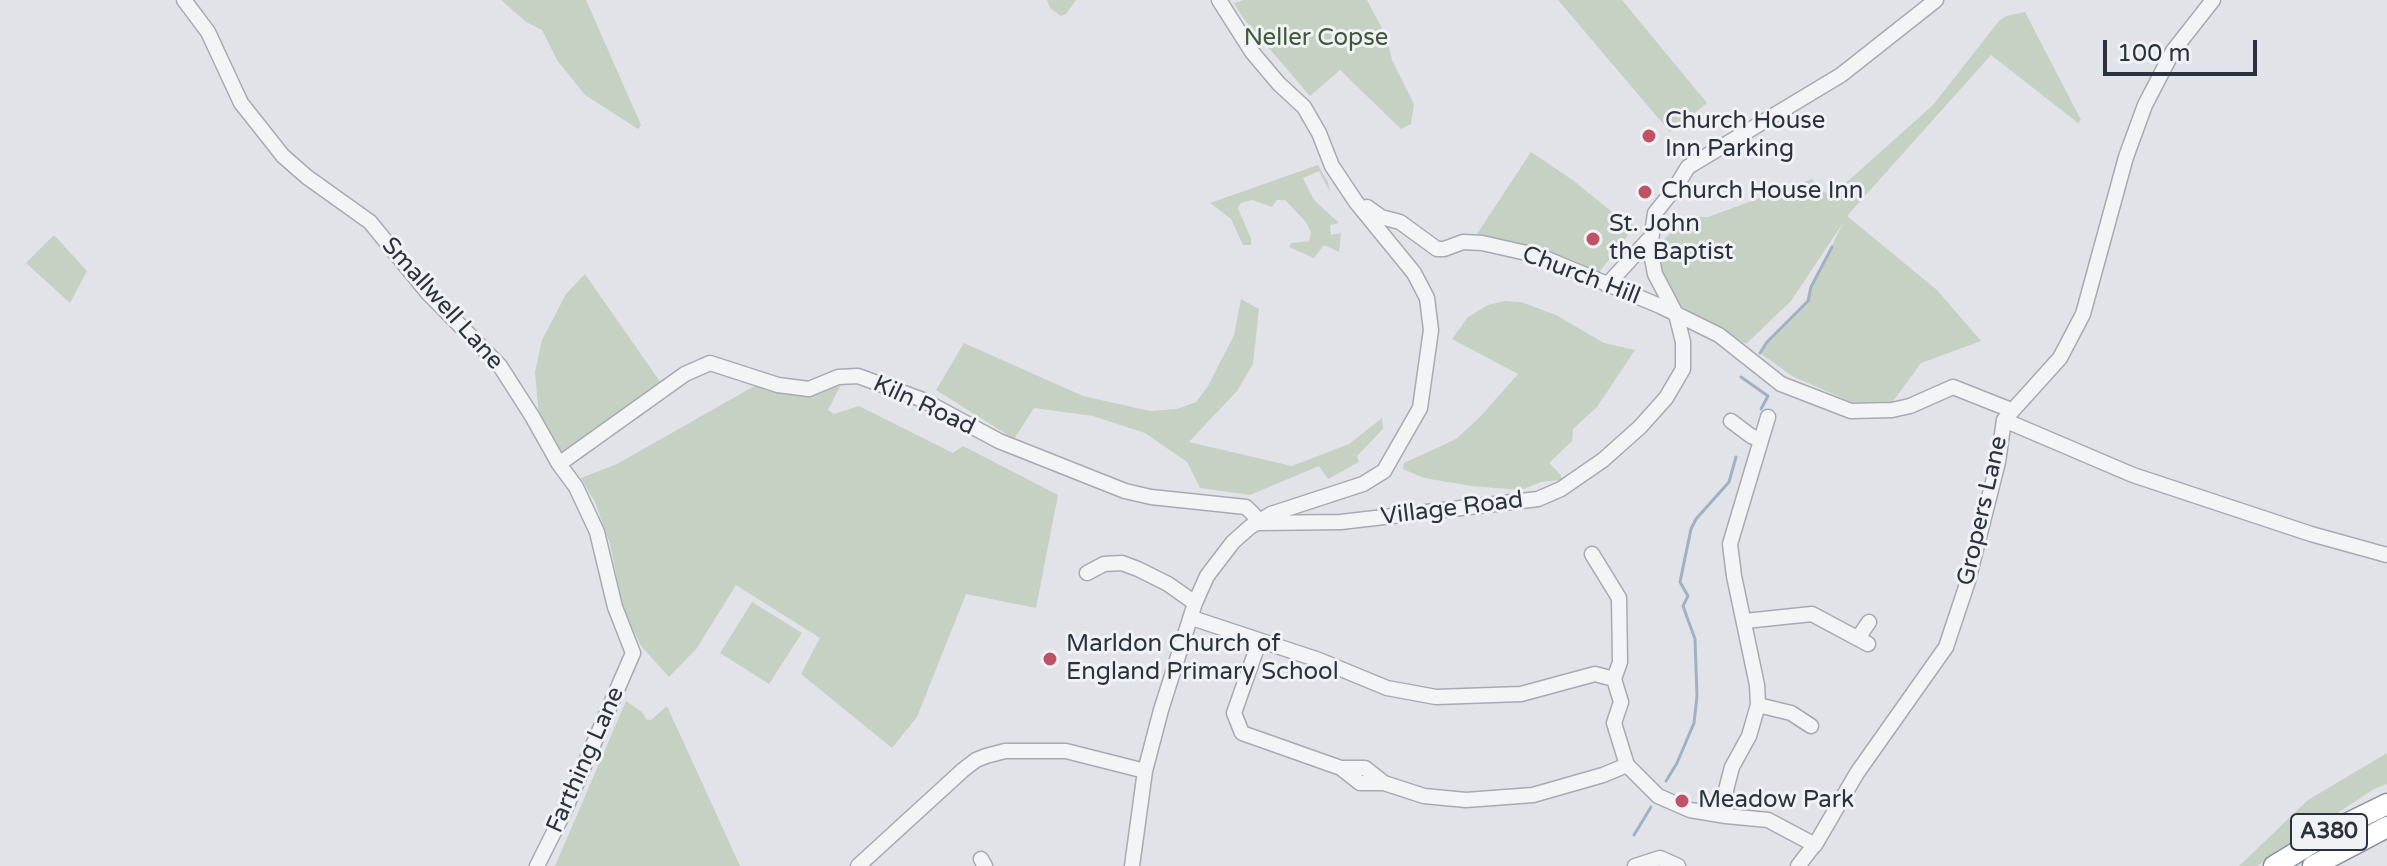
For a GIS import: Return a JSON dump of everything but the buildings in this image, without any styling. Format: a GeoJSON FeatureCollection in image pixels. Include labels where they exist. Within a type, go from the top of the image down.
{"type":"FeatureCollection","features":[{"type":"Feature","properties":{"kind":"highway","name":"A380"},"geometry":{"type":"LineString","coordinates":[[2274,866],[2330,832],[2387,804]]}},
{"type":"Feature","properties":{"kind":"highway","name":"A380"},"geometry":{"type":"LineString","coordinates":[[2313,866],[2387,827]]}},
{"type":"Feature","properties":{"kind":"street","name":"Smallwell Lane"},"geometry":{"type":"LineString","coordinates":[[184,0],[208,32],[241,103],[283,156],[370,222],[428,293],[500,366],[576,487],[597,532],[615,607],[633,653]]}},
{"type":"Feature","properties":{"kind":"street"},"geometry":{"type":"LineString","coordinates":[[1132,866],[1145,771],[1161,710],[1207,576],[1233,542],[1271,514],[1363,484],[1384,471],[1420,408],[1431,330],[1427,298],[1414,273],[1356,202],[1332,166],[1319,133],[1304,107],[1252,52],[1219,0]]}},
{"type":"Feature","properties":{"kind":"street"},"geometry":{"type":"LineString","coordinates":[[1607,285],[1651,237],[1658,209],[1688,167],[1841,75],[1936,0]]}},
{"type":"Feature","properties":{"kind":"street","name":"Gropers Lane"},"geometry":{"type":"LineString","coordinates":[[1815,845],[1857,773],[1946,647],[1972,566],[2008,415],[2026,399],[2060,358],[2083,314],[2126,157],[2145,105],[2173,51],[2213,0]]}},
{"type":"Feature","properties":{"kind":"street","name":"Church Hill"},"geometry":{"type":"LineString","coordinates":[[1356,202],[1381,217],[1400,222],[1437,249],[1463,242],[1543,257],[1719,335],[1781,384],[1851,411],[1901,408],[1953,387],[2133,475],[2311,534],[2387,555]]}},
{"type":"Feature","properties":{"kind":"street","name":"Village Road"},"geometry":{"type":"LineString","coordinates":[[1256,523],[1341,522],[1538,499],[1561,489],[1603,460],[1640,427],[1666,398],[1683,369],[1683,342],[1676,314],[1650,258],[1651,237]]}},
{"type":"Feature","properties":{"kind":"street","name":"Kiln Road"},"geometry":{"type":"LineString","coordinates":[[559,464],[685,374],[710,363],[778,385],[809,389],[838,377],[858,376],[923,400],[999,441],[1125,491],[1151,497],[1246,507],[1254,515],[1256,523]]}},
{"type":"Feature","properties":{"kind":"street"},"geometry":{"type":"LineString","coordinates":[[1726,816],[1726,790],[1732,767],[1749,736],[1758,705],[1757,685],[1730,544],[1768,417]]}},
{"type":"Feature","properties":{"kind":"street"},"geometry":{"type":"LineString","coordinates":[[1731,421],[1761,440]]}},
{"type":"Feature","properties":{"kind":"street"},"geometry":{"type":"LineString","coordinates":[[1592,554],[1619,598],[1620,662],[1614,679],[1621,702],[1614,723],[1627,765],[1658,796],[1690,810],[1768,820],[1815,845]]}},
{"type":"Feature","properties":{"kind":"street"},"geometry":{"type":"LineString","coordinates":[[1087,573],[1104,564],[1122,563],[1138,569],[1168,584],[1194,610],[1259,642],[1319,660],[1387,688],[1436,697],[1521,694],[1595,674],[1614,679]]}},
{"type":"Feature","properties":{"kind":"street"},"geometry":{"type":"LineString","coordinates":[[1745,621],[1812,614],[1863,641],[1869,622]]}},
{"type":"Feature","properties":{"kind":"street"},"geometry":{"type":"LineString","coordinates":[[1259,642],[1234,713],[1242,733],[1341,768],[1360,783],[1384,783],[1424,796],[1498,799],[1568,787],[1627,765]]}},
{"type":"Feature","properties":{"kind":"street","name":"Farthing Lane"},"geometry":{"type":"LineString","coordinates":[[537,866],[564,812],[633,653]]}},
{"type":"Feature","properties":{"kind":"street"},"geometry":{"type":"LineString","coordinates":[[1758,705],[1791,713],[1802,726]]}},
{"type":"Feature","properties":{"kind":"street"},"geometry":{"type":"LineString","coordinates":[[858,866],[963,770],[986,756],[1005,751],[1066,751],[1145,771]]}},
{"type":"Feature","properties":{"kind":"street"},"geometry":{"type":"LineString","coordinates":[[1798,866],[1833,816]]}},
{"type":"Feature","properties":{"kind":"street"},"geometry":{"type":"LineString","coordinates":[[1635,866],[1660,858],[1678,866]]}},
{"type":"Feature","properties":{"kind":"green space"},"geometry":{"type":"Polygon","coordinates":[[[501,0],[586,0],[641,125],[638,129],[585,95],[557,60],[542,30],[526,22],[501,0]]]}},
{"type":"Feature","properties":{"kind":"green space"},"geometry":{"type":"Polygon","coordinates":[[[1047,0],[1076,0],[1061,16],[1050,8],[1047,0]]]}},
{"type":"Feature","properties":{"kind":"green space","name":"Neller Copse"},"geometry":{"type":"Polygon","coordinates":[[[1244,0],[1367,0],[1387,38],[1392,60],[1414,104],[1411,124],[1401,129],[1340,70],[1310,96],[1243,18],[1234,3],[1244,0]]]}},
{"type":"Feature","properties":{"kind":"green space"},"geometry":{"type":"Polygon","coordinates":[[[1558,0],[1622,0],[1707,103],[1670,132],[1558,0]]]}},
{"type":"Feature","properties":{"kind":"green space"},"geometry":{"type":"Polygon","coordinates":[[[2025,12],[2081,120],[2078,123],[1991,55],[1847,216],[1937,290],[1981,341],[1921,363],[1889,407],[1856,404],[1792,376],[1760,353],[1808,301],[1811,287],[1843,223],[1791,301],[1746,344],[1692,315],[1675,301],[1661,277],[1654,247],[1691,217],[1708,217],[1812,179],[1830,197],[1933,105],[1999,21],[2006,16],[2025,12]]]}},
{"type":"Feature","properties":{"kind":"green space"},"geometry":{"type":"Polygon","coordinates":[[[1531,152],[1574,181],[1628,225],[1635,226],[1594,279],[1475,237],[1531,152]]]}},
{"type":"Feature","properties":{"kind":"green space"},"geometry":{"type":"Polygon","coordinates":[[[1318,165],[1330,192],[1319,171],[1303,178],[1314,200],[1339,223],[1330,225],[1331,235],[1341,233],[1339,252],[1324,245],[1314,258],[1289,247],[1291,243],[1309,241],[1311,233],[1306,222],[1285,200],[1277,200],[1272,207],[1252,200],[1241,203],[1238,208],[1251,245],[1243,245],[1231,219],[1210,203],[1318,165]]]}},
{"type":"Feature","properties":{"kind":"green space"},"geometry":{"type":"Polygon","coordinates":[[[54,235],[87,271],[70,303],[26,263],[54,235]]]}},
{"type":"Feature","properties":{"kind":"green space"},"geometry":{"type":"Polygon","coordinates":[[[585,274],[661,383],[561,456],[539,417],[535,372],[542,340],[566,294],[585,274]]]}},
{"type":"Feature","properties":{"kind":"green space"},"geometry":{"type":"Polygon","coordinates":[[[1241,299],[1259,309],[1253,364],[1237,391],[1189,442],[1292,466],[1349,444],[1382,418],[1383,429],[1357,456],[1359,462],[1328,479],[1319,466],[1250,495],[1200,488],[1187,462],[1145,433],[1093,416],[1034,408],[1014,439],[936,390],[964,343],[1083,396],[1150,411],[1177,409],[1196,402],[1208,386],[1234,335],[1241,299]]]}},
{"type":"Feature","properties":{"kind":"green space"},"geometry":{"type":"Polygon","coordinates":[[[1505,301],[1521,302],[1556,315],[1604,343],[1635,350],[1597,407],[1573,429],[1572,441],[1549,463],[1561,475],[1561,480],[1541,482],[1521,490],[1424,478],[1403,469],[1404,463],[1456,439],[1518,374],[1452,339],[1468,317],[1488,305],[1505,301]]]}},
{"type":"Feature","properties":{"kind":"green space"},"geometry":{"type":"Polygon","coordinates":[[[758,384],[815,393],[841,385],[828,410],[834,414],[859,406],[953,453],[963,446],[1058,495],[1036,608],[966,594],[917,717],[892,748],[801,674],[820,638],[736,585],[697,648],[669,677],[641,646],[623,608],[610,544],[595,502],[581,478],[617,464],[758,384]]]}},
{"type":"Feature","properties":{"kind":"green space"},"geometry":{"type":"Polygon","coordinates":[[[752,602],[802,633],[769,684],[720,653],[752,602]]]}},
{"type":"Feature","properties":{"kind":"green space"},"geometry":{"type":"Polygon","coordinates":[[[626,701],[642,712],[647,720],[667,706],[740,866],[555,866],[626,701]]]}},
{"type":"Feature","properties":{"kind":"green space"},"geometry":{"type":"Polygon","coordinates":[[[2387,753],[2387,784],[2374,789],[2257,866],[2239,866],[2308,800],[2387,753]]]}},
{"type":"Feature","properties":{"kind":"waterway"},"geometry":{"type":"LineString","coordinates":[[1760,353],[1808,301],[1811,287],[1832,247]]}},
{"type":"Feature","properties":{"kind":"waterway"},"geometry":{"type":"LineString","coordinates":[[1741,377],[1768,396],[1761,409]]}},
{"type":"Feature","properties":{"kind":"waterway"},"geometry":{"type":"LineString","coordinates":[[1666,781],[1694,723],[1697,696],[1695,639],[1683,606],[1688,596],[1680,582],[1691,529],[1729,482],[1736,457]]}},
{"type":"Feature","properties":{"kind":"waterway"},"geometry":{"type":"LineString","coordinates":[[1634,835],[1651,807]]}},
{"type":"Feature","properties":{"kind":"place","name":"Church House Inn Parking"},"geometry":{"type":"Point","coordinates":[1649,136]}},
{"type":"Feature","properties":{"kind":"place","name":"Church House Inn"},"geometry":{"type":"Point","coordinates":[1645,192]}},
{"type":"Feature","properties":{"kind":"place","name":"St. John the Baptist"},"geometry":{"type":"Point","coordinates":[1593,239]}},
{"type":"Feature","properties":{"kind":"place","name":"Marldon Church of England Primary School"},"geometry":{"type":"Point","coordinates":[1050,659]}},
{"type":"Feature","properties":{"kind":"place","name":"Meadow Park"},"geometry":{"type":"Point","coordinates":[1682,801]}}]}
